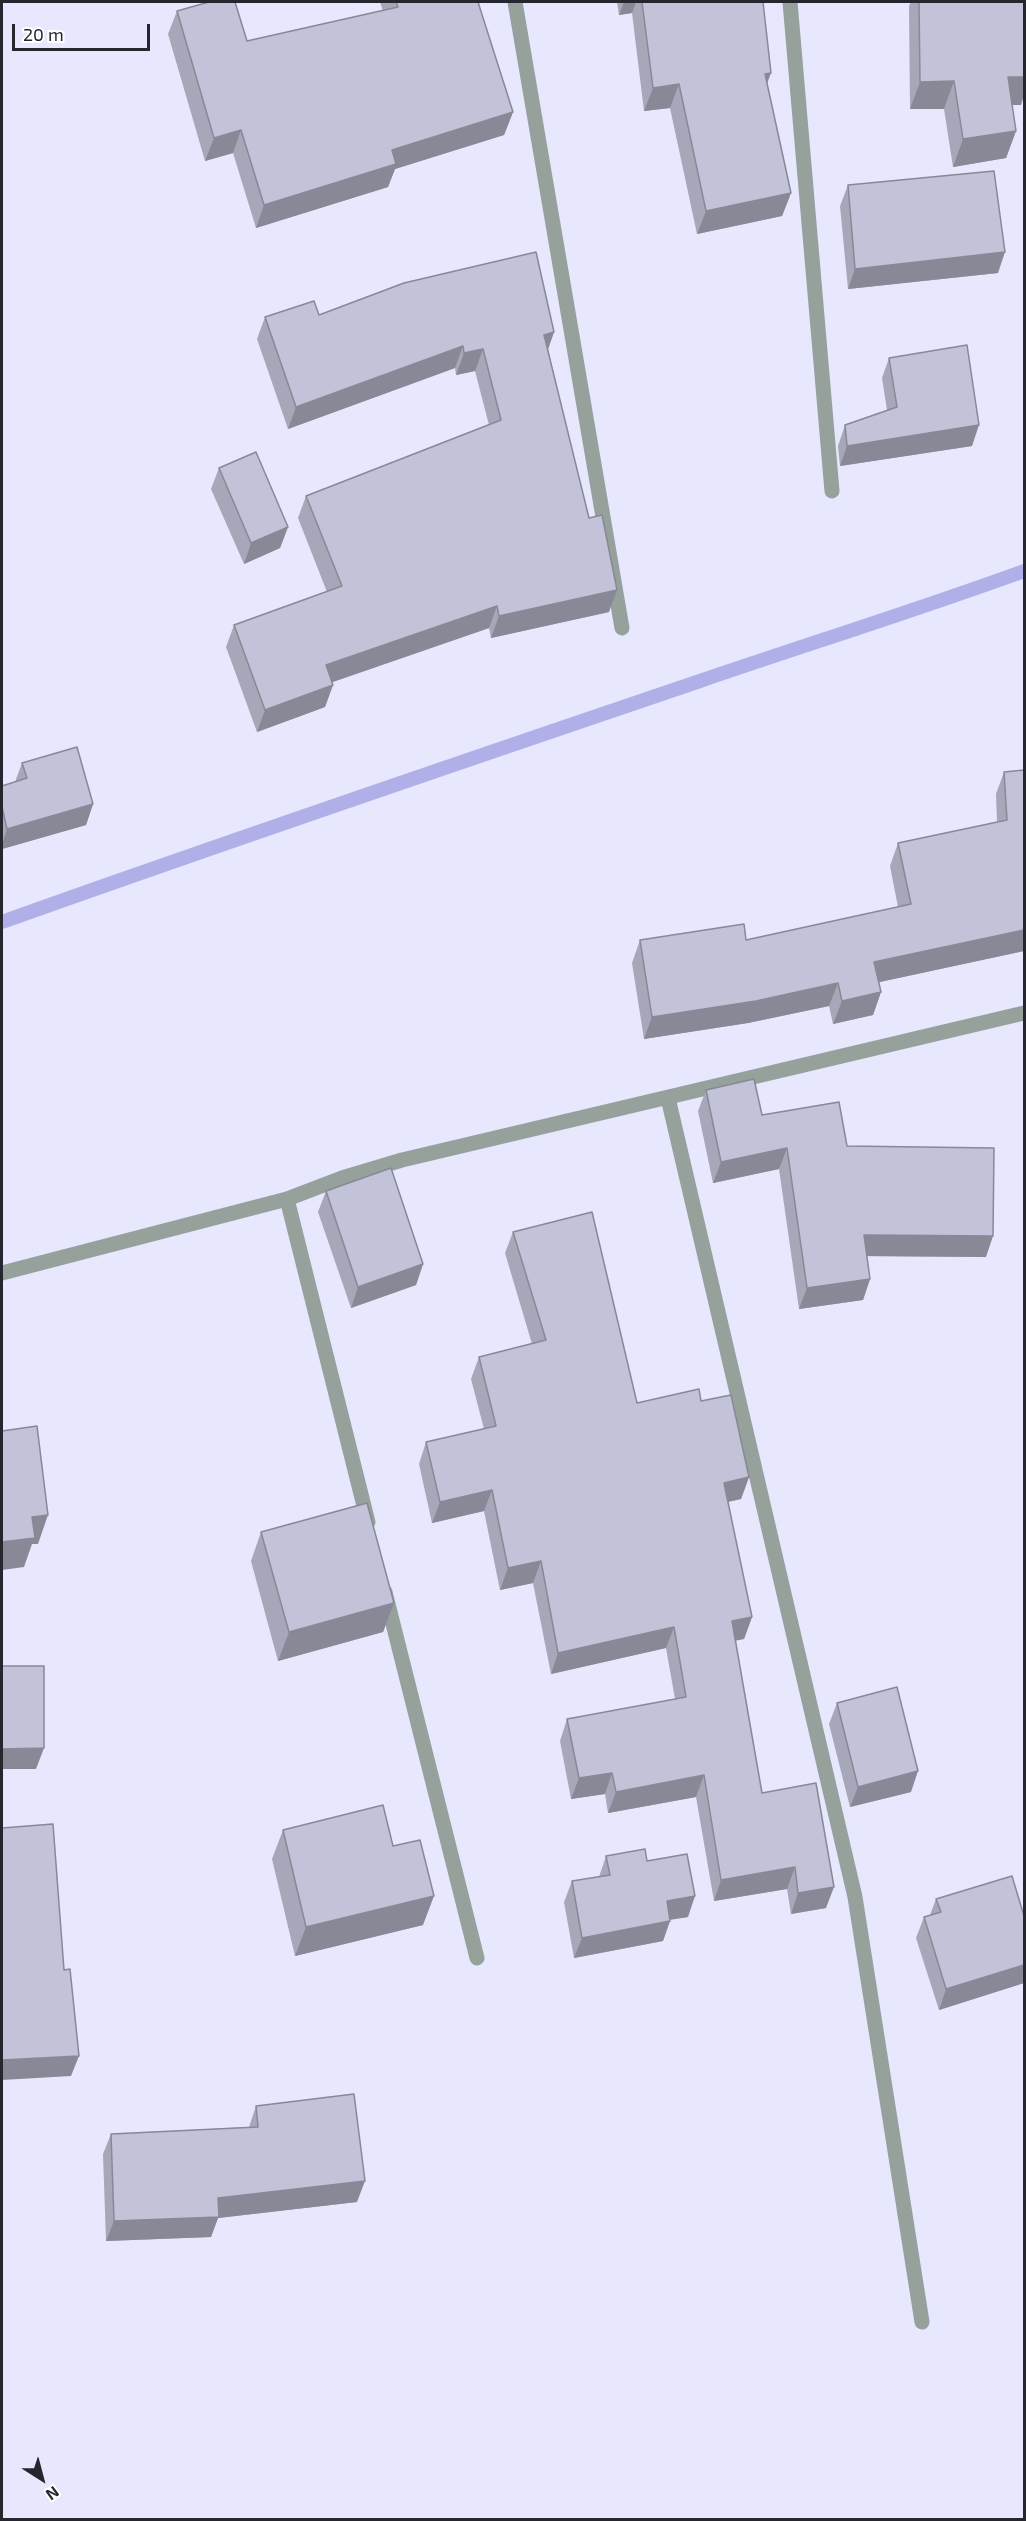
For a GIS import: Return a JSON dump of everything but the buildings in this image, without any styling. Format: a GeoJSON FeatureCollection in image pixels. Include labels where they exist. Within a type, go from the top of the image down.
{"type":"FeatureCollection","features":[{"type":"Feature","properties":{"kind":"street"},"geometry":{"type":"LineString","coordinates":[[515,2],[622,628]]}},
{"type":"Feature","properties":{"kind":"street"},"geometry":{"type":"LineString","coordinates":[[790,2],[832,490]]}},
{"type":"Feature","properties":{"kind":"street"},"geometry":{"type":"LineString","coordinates":[[2,1274],[287,1199],[342,1178],[402,1160],[1024,1013]]}},
{"type":"Feature","properties":{"kind":"street"},"geometry":{"type":"LineString","coordinates":[[668,1098],[855,1897],[922,2322]]}},
{"type":"Feature","properties":{"kind":"street"},"geometry":{"type":"LineString","coordinates":[[287,1199],[370,1533]]}},
{"type":"Feature","properties":{"kind":"street"},"geometry":{"type":"LineString","coordinates":[[382,1579],[477,1959]]}},
{"type":"Feature","properties":{"kind":"waterway"},"geometry":{"type":"LineString","coordinates":[[2,922],[176,860],[1024,571]]}}]}
